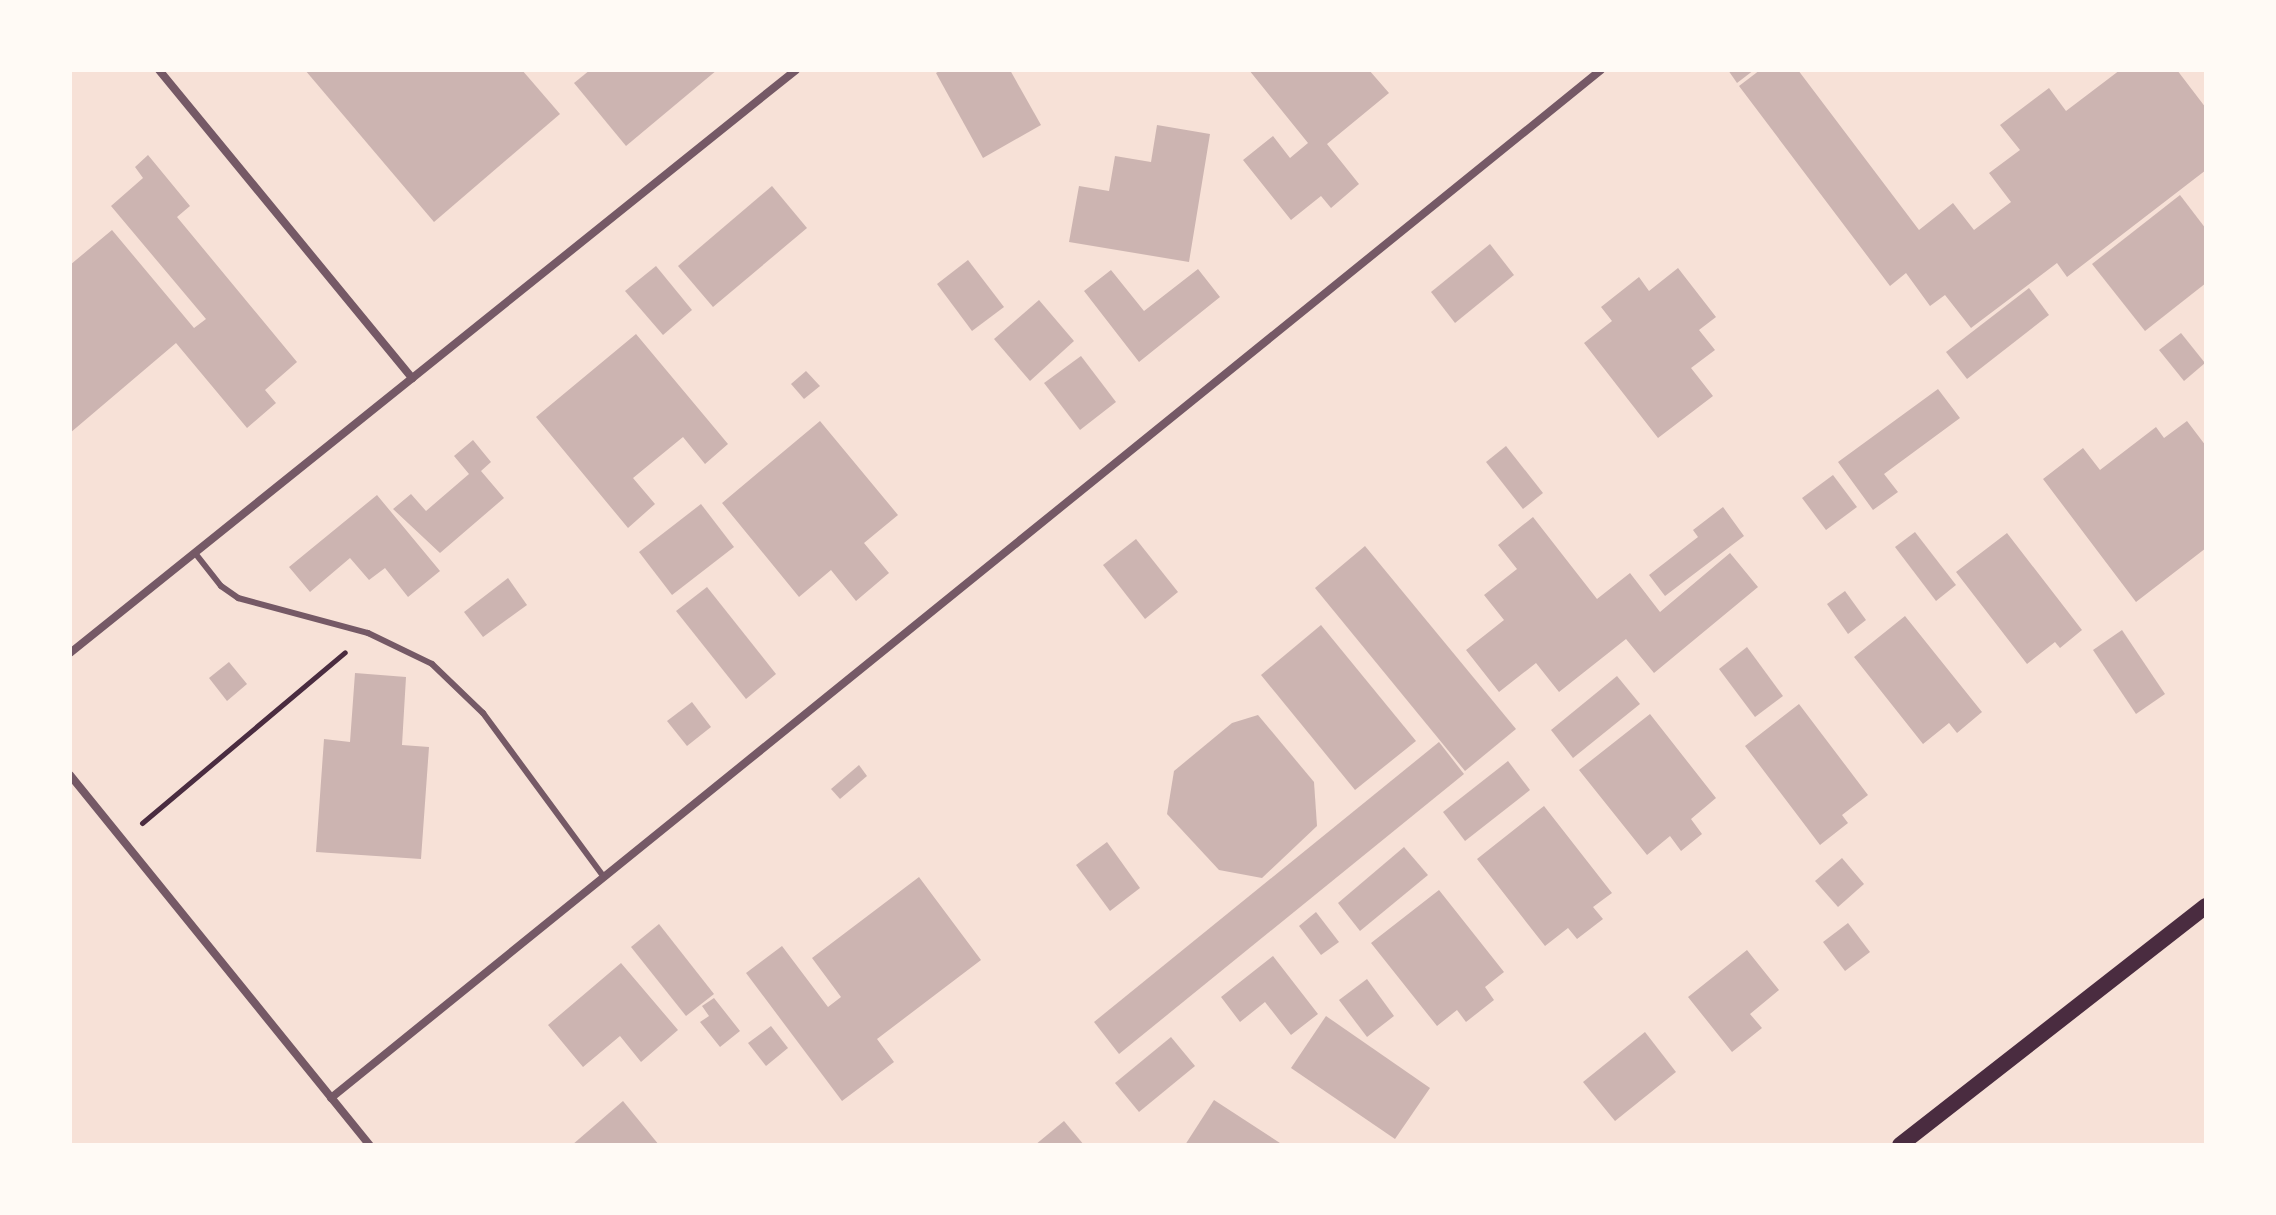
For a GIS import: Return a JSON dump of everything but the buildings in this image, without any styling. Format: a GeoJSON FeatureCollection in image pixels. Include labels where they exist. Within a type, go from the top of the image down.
{"type":"FeatureCollection","features":[{"type":"Feature","properties":{"kind":"main road"},"geometry":{"type":"LineString","coordinates":[[1900,1145],[2206,906]]}},
{"type":"Feature","properties":{"kind":"street"},"geometry":{"type":"LineString","coordinates":[[159,70],[412,378]]}},
{"type":"Feature","properties":{"kind":"street"},"geometry":{"type":"LineString","coordinates":[[70,653],[796,70]]}},
{"type":"Feature","properties":{"kind":"street"},"geometry":{"type":"LineString","coordinates":[[331,1098],[1601,70]]}},
{"type":"Feature","properties":{"kind":"street"},"geometry":{"type":"LineString","coordinates":[[70,775],[370,1145]]}},
{"type":"Feature","properties":{"kind":"lane"},"geometry":{"type":"LineString","coordinates":[[195,553],[221,586],[238,598],[368,633],[432,664],[460,687],[604,877]]}},
{"type":"Feature","properties":{"kind":"path"},"geometry":{"type":"LineString","coordinates":[[122,840],[368,633]]}}]}
